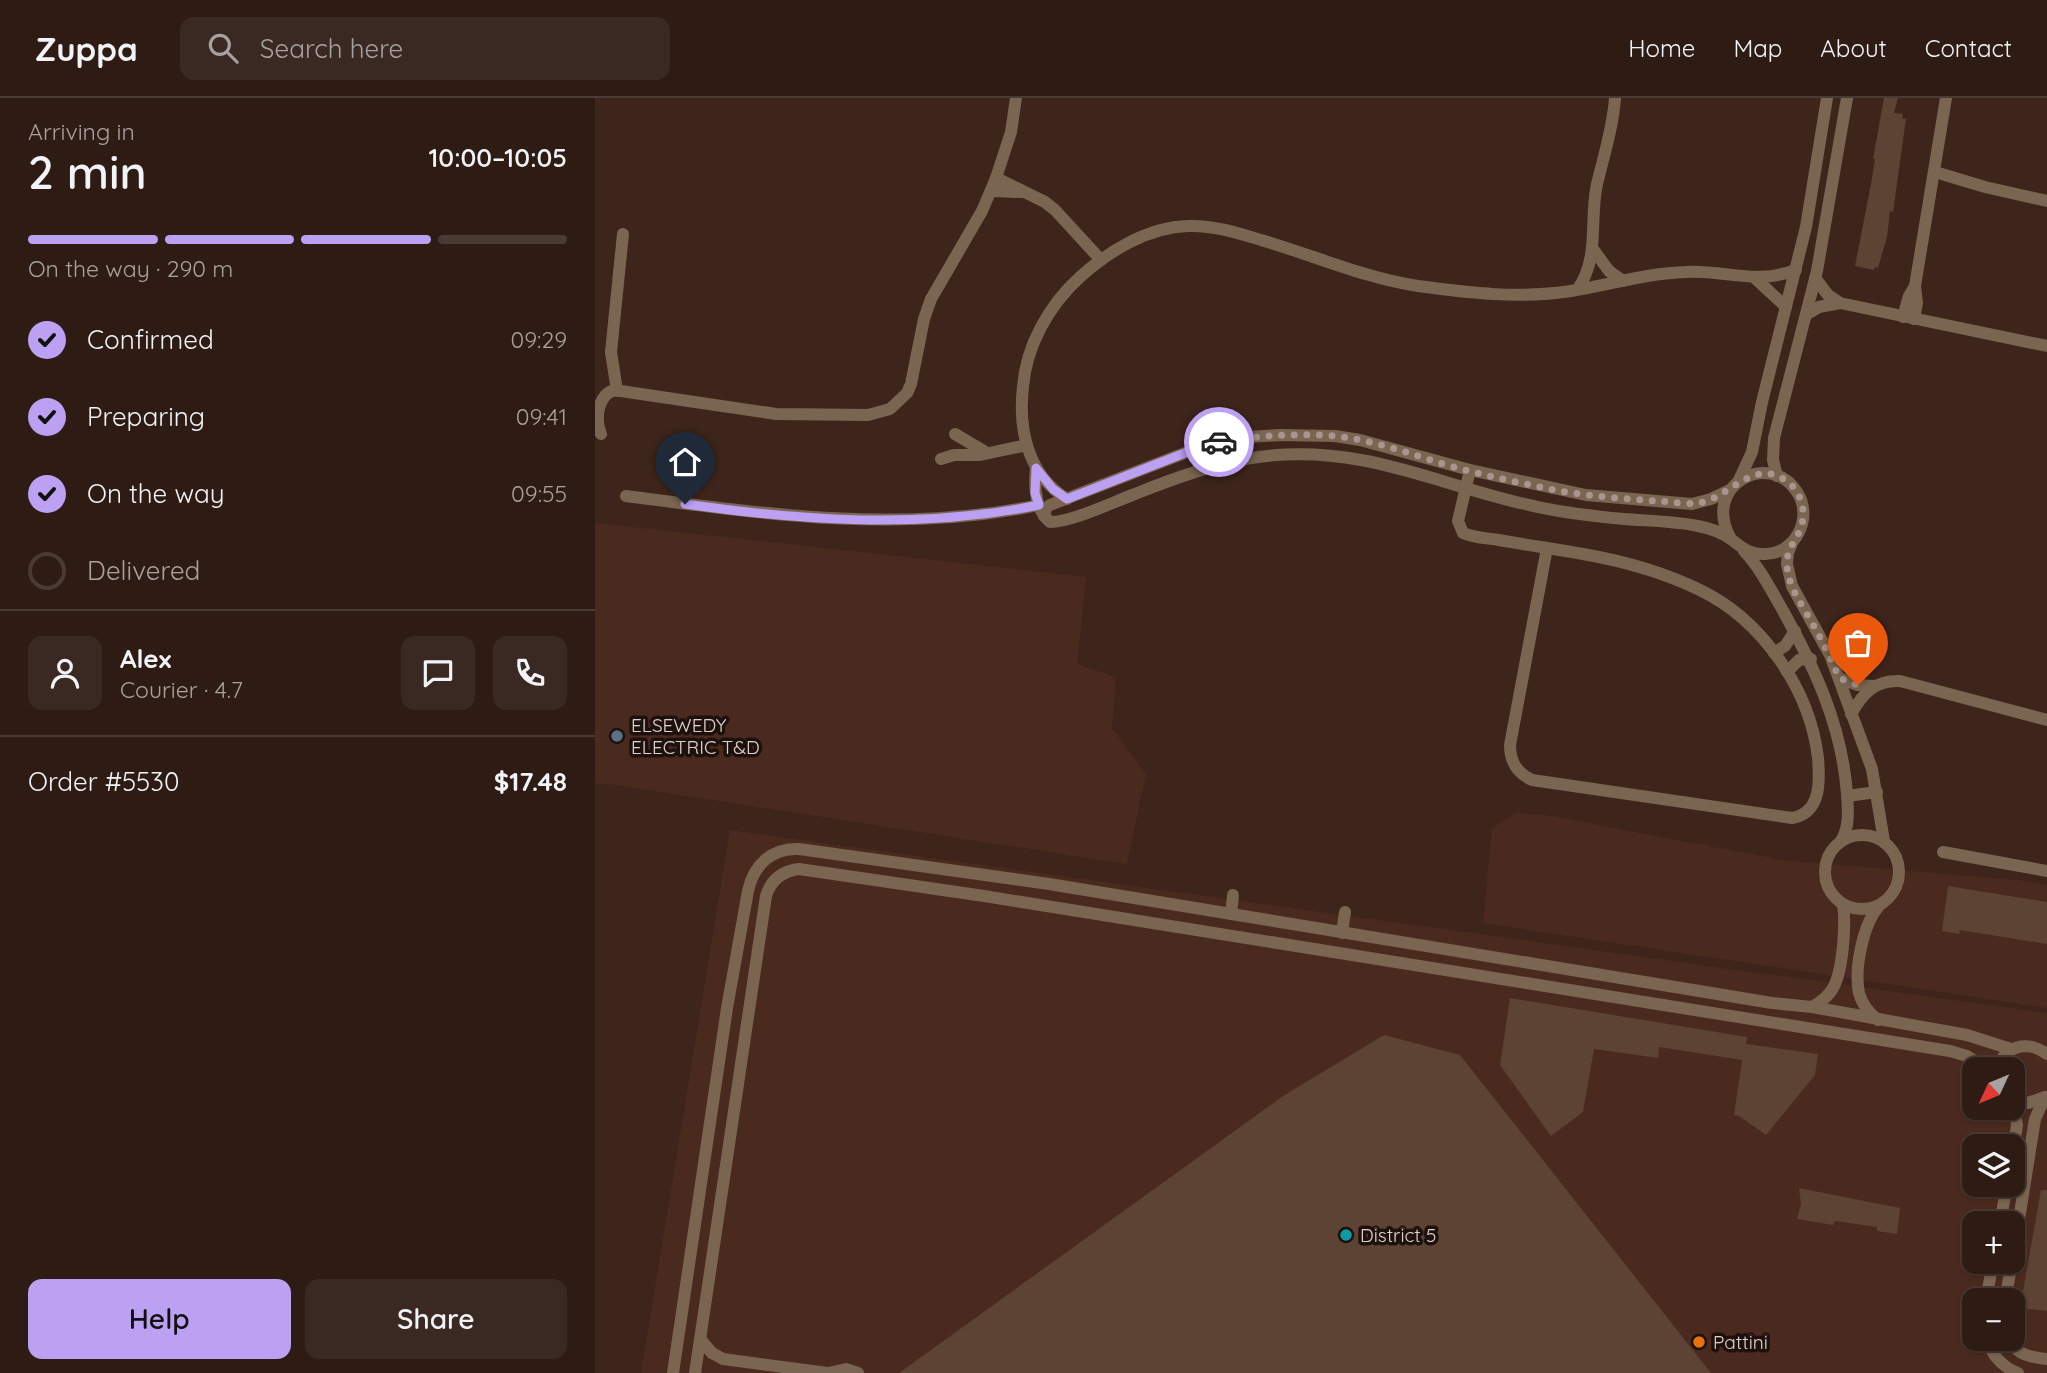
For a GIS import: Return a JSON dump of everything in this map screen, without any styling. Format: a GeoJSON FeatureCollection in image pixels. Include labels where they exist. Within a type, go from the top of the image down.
{"type":"FeatureCollection","features":[{"type":"Feature","properties":{"kind":"street"},"geometry":{"type":"LineString","coordinates":[[601,434],[598,425],[601,401],[605,394],[617,391],[776,414],[868,415],[890,409],[899,402],[911,384],[924,319],[931,299],[991,191],[1010,132],[1016,98]]}},
{"type":"Feature","properties":{"kind":"street"},"geometry":{"type":"LineString","coordinates":[[1578,289],[1588,273],[1593,249],[1593,205],[1614,117],[1615,98]]}},
{"type":"Feature","properties":{"kind":"street"},"geometry":{"type":"LineString","coordinates":[[1827,98],[1814,183],[1796,271],[1752,452],[1724,502],[1722,515],[1725,528],[1767,581],[1811,659],[1835,725],[1843,753],[1848,827],[1841,841],[1829,853],[1825,873],[1830,891],[1843,904],[1861,909],[1880,905]]}},
{"type":"Feature","properties":{"kind":"street"},"geometry":{"type":"LineString","coordinates":[[1777,476],[1773,460],[1774,438],[1815,278],[1847,98]]}},
{"type":"Feature","properties":{"kind":"street"},"geometry":{"type":"LineString","coordinates":[[1908,318],[1909,296],[1915,286],[1946,98]]}},
{"type":"Feature","properties":{"kind":"street"},"geometry":{"type":"LineString","coordinates":[[1935,172],[2047,201]]}},
{"type":"Feature","properties":{"kind":"street"},"geometry":{"type":"LineString","coordinates":[[996,178],[1055,210],[1101,260]]}},
{"type":"Feature","properties":{"kind":"street"},"geometry":{"type":"LineString","coordinates":[[1814,183],[1831,187]]}},
{"type":"Feature","properties":{"kind":"street"},"geometry":{"type":"LineString","coordinates":[[991,191],[1021,192]]}},
{"type":"Feature","properties":{"kind":"street"},"geometry":{"type":"LineString","coordinates":[[1067,499],[1053,489],[1036,468],[1027,445],[1021,401],[1030,351],[1047,317],[1069,287],[1101,260],[1147,234],[1187,226],[1211,227],[1415,286],[1502,295],[1531,295],[1686,272],[1756,279],[1796,271]]}},
{"type":"Feature","properties":{"kind":"street"},"geometry":{"type":"LineString","coordinates":[[617,391],[611,352],[623,234]]}},
{"type":"Feature","properties":{"kind":"street"},"geometry":{"type":"LineString","coordinates":[[1593,249],[1609,271],[1623,281]]}},
{"type":"Feature","properties":{"kind":"street"},"geometry":{"type":"LineString","coordinates":[[1815,278],[1828,295],[1840,303],[2047,346]]}},
{"type":"Feature","properties":{"kind":"street"},"geometry":{"type":"LineString","coordinates":[[1756,279],[1786,307]]}},
{"type":"Feature","properties":{"kind":"street"},"geometry":{"type":"LineString","coordinates":[[1807,314],[1819,307],[1840,303]]}},
{"type":"Feature","properties":{"kind":"street"},"geometry":{"type":"LineString","coordinates":[[955,434],[987,453]]}},
{"type":"Feature","properties":{"kind":"street"},"geometry":{"type":"LineString","coordinates":[[625,496],[764,514],[850,520],[943,519],[1041,510],[1190,451],[1240,439],[1280,435],[1335,436],[1388,446],[1470,470],[1551,489],[1621,498],[1692,503],[1711,499],[1751,475],[1764,473],[1789,482],[1803,505],[1803,519],[1800,532],[1780,551],[1767,555],[1753,554],[1695,526],[1570,513],[1525,505],[1390,467],[1338,456],[1285,454],[1244,457],[1188,473],[1091,511],[1050,522],[1041,510],[1035,493],[1036,468]]}},
{"type":"Feature","properties":{"kind":"street"},"geometry":{"type":"LineString","coordinates":[[1240,439],[1244,457]]}},
{"type":"Feature","properties":{"kind":"street"},"geometry":{"type":"LineString","coordinates":[[941,459],[954,454],[987,453],[1027,445]]}},
{"type":"Feature","properties":{"kind":"street"},"geometry":{"type":"LineString","coordinates":[[1470,470],[1458,521],[1463,533],[1547,548],[1658,573],[1700,590],[1734,612],[1774,653],[1787,672],[1807,713],[1818,757],[1816,800],[1804,815],[1792,818],[1532,780],[1524,776],[1513,763],[1510,745],[1547,548]]}},
{"type":"Feature","properties":{"kind":"street"},"geometry":{"type":"LineString","coordinates":[[1791,543],[1787,564],[1792,586],[1830,655],[1872,769],[1884,841]]}},
{"type":"Feature","properties":{"kind":"street"},"geometry":{"type":"LineString","coordinates":[[1774,653],[1789,642],[1795,631]]}},
{"type":"Feature","properties":{"kind":"street"},"geometry":{"type":"LineString","coordinates":[[1787,672],[1799,660],[1811,659]]}},
{"type":"Feature","properties":{"kind":"street"},"geometry":{"type":"LineString","coordinates":[[1839,678],[1851,683],[1873,686]]}},
{"type":"Feature","properties":{"kind":"street"},"geometry":{"type":"LineString","coordinates":[[1851,714],[1873,686],[1882,682],[1901,681],[2047,720]]}},
{"type":"Feature","properties":{"kind":"street"},"geometry":{"type":"LineString","coordinates":[[1843,753],[1855,748],[1864,749]]}},
{"type":"Feature","properties":{"kind":"street"},"geometry":{"type":"LineString","coordinates":[[1847,796],[1877,792]]}},
{"type":"Feature","properties":{"kind":"street"},"geometry":{"type":"LineString","coordinates":[[1841,841],[1863,834],[1884,841],[1896,855],[1899,877],[1896,888],[1880,905],[1865,929],[1858,985],[1862,1002],[1878,1020]]}},
{"type":"Feature","properties":{"kind":"street"},"geometry":{"type":"LineString","coordinates":[[673,1373],[727,1007],[751,881],[765,858],[782,850],[825,852],[1049,884],[1772,1003],[1812,1007],[1968,1035],[2011,1049]]}},
{"type":"Feature","properties":{"kind":"street"},"geometry":{"type":"LineString","coordinates":[[1943,852],[2047,871]]}},
{"type":"Feature","properties":{"kind":"street"},"geometry":{"type":"LineString","coordinates":[[695,1373],[766,897],[777,878],[791,870],[799,869],[1047,906],[1949,1051],[1969,1057]]}},
{"type":"Feature","properties":{"kind":"street"},"geometry":{"type":"LineString","coordinates":[[1047,906],[1049,884]]}},
{"type":"Feature","properties":{"kind":"street"},"geometry":{"type":"LineString","coordinates":[[1231,914],[1233,895]]}},
{"type":"Feature","properties":{"kind":"street"},"geometry":{"type":"LineString","coordinates":[[1812,1007],[1826,998],[1836,983],[1844,937],[1843,904]]}},
{"type":"Feature","properties":{"kind":"street"},"geometry":{"type":"LineString","coordinates":[[1342,933],[1345,912]]}},
{"type":"Feature","properties":{"kind":"street"},"geometry":{"type":"LineString","coordinates":[[1595,995],[1598,974]]}},
{"type":"Feature","properties":{"kind":"street"},"geometry":{"type":"LineString","coordinates":[[727,1007],[749,1010]]}},
{"type":"Feature","properties":{"kind":"street"},"geometry":{"type":"LineString","coordinates":[[2003,1057],[2011,1049],[2031,1045],[2047,1054]]}},
{"type":"Feature","properties":{"kind":"street"},"geometry":{"type":"LineString","coordinates":[[2025,1103],[2046,1096]]}},
{"type":"Feature","properties":{"kind":"street"},"geometry":{"type":"LineString","coordinates":[[2020,1211],[2035,1119],[2046,1096]]}},
{"type":"Feature","properties":{"kind":"street"},"geometry":{"type":"LineString","coordinates":[[700,1339],[712,1353],[723,1359],[828,1373],[846,1369],[858,1373]]}},
{"type":"Feature","properties":{"kind":"street"},"geometry":{"type":"LineString","coordinates":[[1991,1351],[2000,1363],[2018,1373]]}},
{"type":"Feature","properties":{"kind":"street"},"geometry":{"type":"LineString","coordinates":[[2018,1351],[2024,1355],[2047,1359]]}},
{"type":"Feature","properties":{"kind":"shaded area"},"geometry":{"type":"Polygon","coordinates":[[[595,523],[1086,577],[1077,664],[1116,677],[1112,728],[1146,774],[1127,864],[595,783],[595,523]]]}},
{"type":"Feature","properties":{"kind":"shaded area"},"geometry":{"type":"Polygon","coordinates":[[[1516,813],[1545,815],[1782,860],[2017,880],[2047,885],[2047,1008],[1483,923],[1492,828],[1516,813]]]}},
{"type":"Feature","properties":{"kind":"shaded area","name":"District 5"},"geometry":{"type":"Polygon","coordinates":[[[730,830],[2047,1013],[2047,1373],[641,1373],[730,830]]]}},
{"type":"Feature","properties":{"kind":"building"},"geometry":{"type":"Polygon","coordinates":[[[1884,98],[1898,98],[1894,113],[1903,114],[1902,118],[1906,119],[1893,212],[1890,211],[1887,237],[1878,268],[1875,267],[1874,270],[1855,266],[1884,98]]]}},
{"type":"Feature","properties":{"kind":"building"},"geometry":{"type":"Polygon","coordinates":[[[1948,886],[2047,902],[2047,944],[1960,930],[1959,934],[1942,931],[1948,886]]]}},
{"type":"Feature","properties":{"kind":"building"},"geometry":{"type":"Polygon","coordinates":[[[1510,998],[1747,1037],[1746,1044],[1818,1054],[1815,1075],[1766,1135],[1734,1115],[1742,1060],[1659,1047],[1658,1058],[1594,1049],[1583,1112],[1551,1136],[1500,1065],[1510,998]]]}},
{"type":"Feature","properties":{"kind":"building","name":"District 5"},"geometry":{"type":"Polygon","coordinates":[[[1384,1035],[1460,1055],[1711,1373],[899,1373],[1283,1096],[1384,1035]]]}},
{"type":"Feature","properties":{"kind":"building"},"geometry":{"type":"Polygon","coordinates":[[[1799,1188],[1900,1208],[1897,1234],[1877,1231],[1877,1227],[1835,1221],[1833,1225],[1797,1219],[1801,1204],[1799,1188]]]}},
{"type":"Feature","properties":{"kind":"building"},"geometry":{"type":"Polygon","coordinates":[[[2041,1190],[2047,1190],[2047,1311],[2025,1309],[2024,1288],[2041,1190]]]}},
{"type":"Feature","properties":{"kind":"way so far"},"geometry":{"type":"LineString","coordinates":[[1219,442],[1280,435],[1335,436],[1388,446],[1450,466],[1551,489],[1586,495],[1692,503],[1711,499],[1730,490],[1751,475],[1764,473],[1777,476],[1789,482],[1803,505],[1800,532],[1791,543],[1788,553],[1787,564],[1792,586],[1830,655],[1839,678],[1858,685]]}},
{"type":"Feature","properties":{"kind":"place","name":"ELSEWEDY ELECTRIC T&D"},"geometry":{"type":"Point","coordinates":[617,736]}},
{"type":"Feature","properties":{"kind":"place","name":"District 5"},"geometry":{"type":"Point","coordinates":[1346,1235]}},
{"type":"Feature","properties":{"kind":"place","name":"Pattini"},"geometry":{"type":"Point","coordinates":[1699,1342]}},
{"type":"Feature","properties":{"kind":"route"},"geometry":{"type":"LineString","coordinates":[[685,504],[764,514],[850,520],[920,520],[975,516],[1039,505],[1035,493],[1036,468],[1053,489],[1067,499],[1157,463],[1219,442]]}}]}
